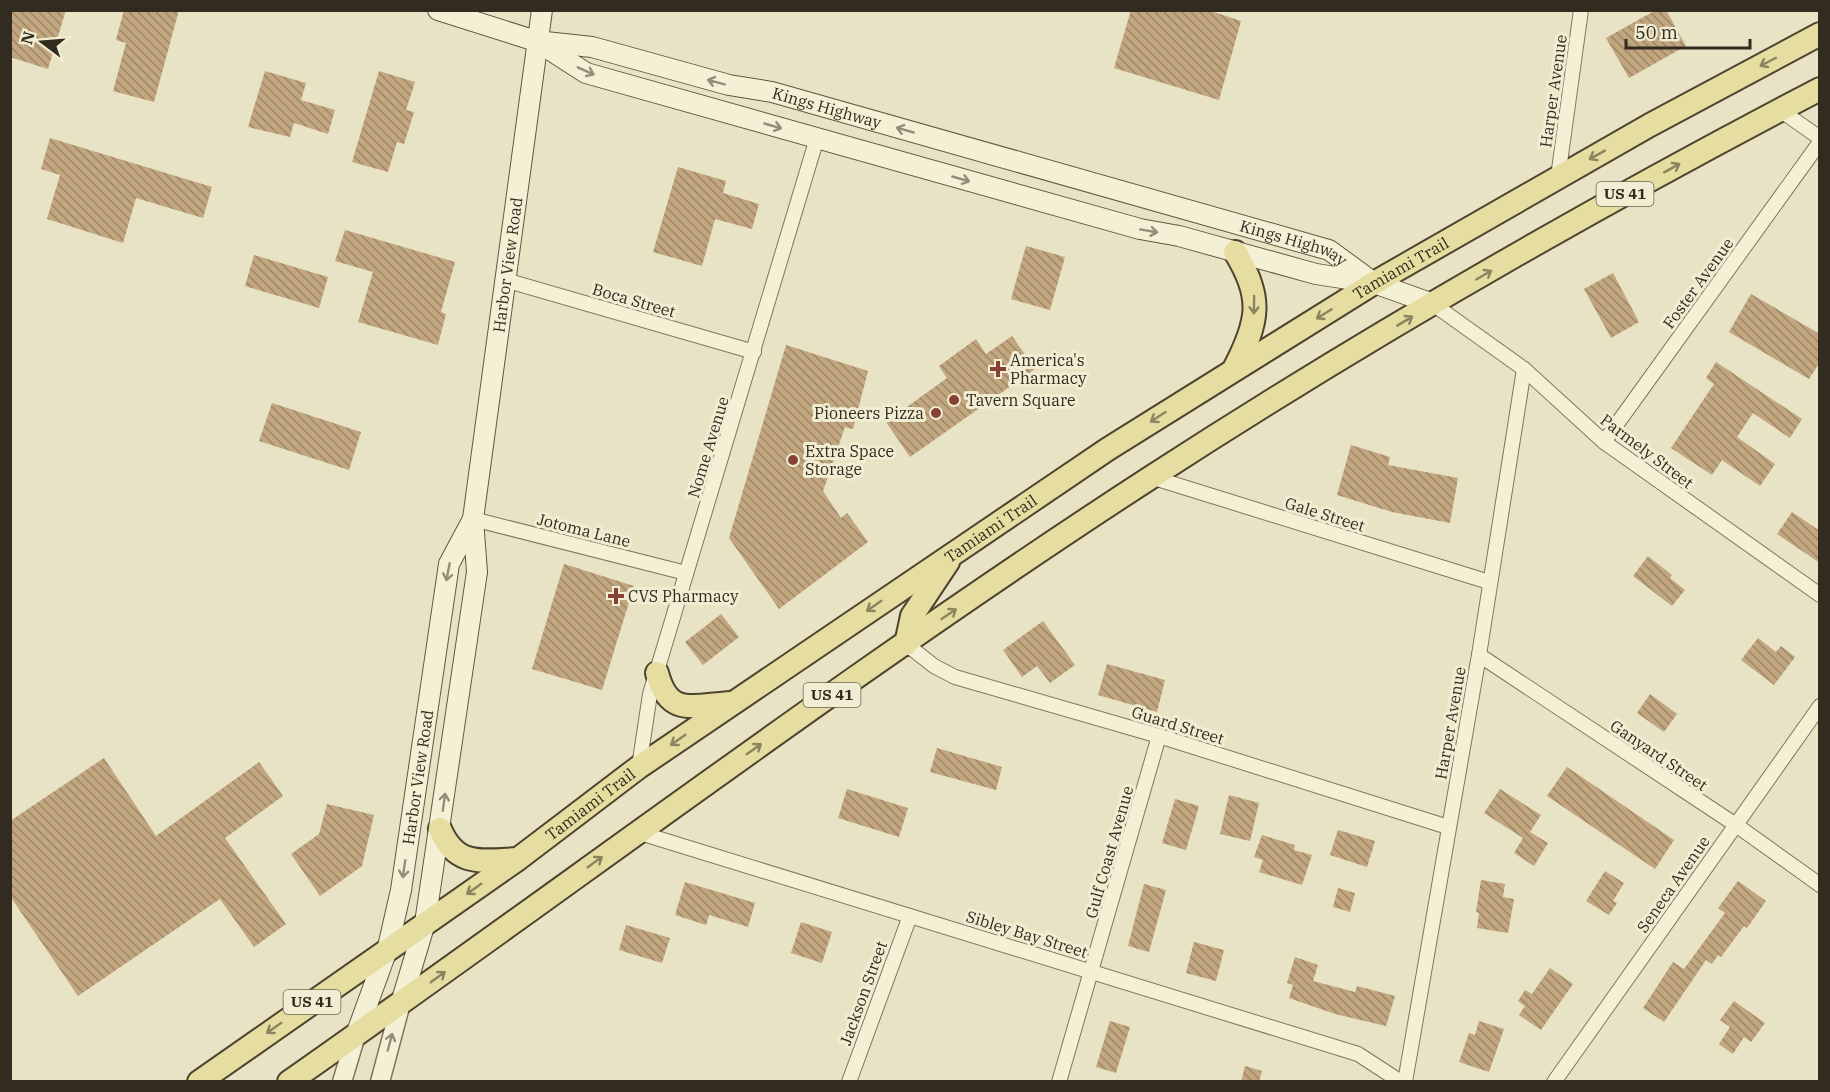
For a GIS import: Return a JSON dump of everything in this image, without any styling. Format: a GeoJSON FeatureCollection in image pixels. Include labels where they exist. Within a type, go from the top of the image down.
{"type":"FeatureCollection","features":[{"type":"Feature","properties":{"kind":"main road","name":"Kings Highway"},"geometry":{"type":"LineString","coordinates":[[438,10],[536,41],[592,47],[729,85],[772,92],[1329,250],[1374,283]]}},
{"type":"Feature","properties":{"kind":"main road","name":"Harbor View Road"},"geometry":{"type":"LineString","coordinates":[[401,1003],[425,922],[477,572],[473,519],[542,10]]}},
{"type":"Feature","properties":{"kind":"main road","name":"Tamiami Trail"},"geometry":{"type":"LineString","coordinates":[[199,1082],[388,947],[518,858],[639,767],[956,551],[1234,369],[1374,283],[1558,177],[1820,34]]}},
{"type":"Feature","properties":{"kind":"main road","name":"Kings Highway"},"geometry":{"type":"LineString","coordinates":[[536,41],[586,72],[1074,211],[1316,274],[1374,283]]}},
{"type":"Feature","properties":{"kind":"main road","name":"US 41"},"geometry":{"type":"LineString","coordinates":[[289,1082],[637,832],[906,644],[1151,477],[1433,304],[1662,173],[1820,89]]}},
{"type":"Feature","properties":{"kind":"main road"},"geometry":{"type":"LineString","coordinates":[[1074,211],[1083,181]]}},
{"type":"Feature","properties":{"kind":"main road"},"geometry":{"type":"LineString","coordinates":[[1234,369],[1250,338],[1255,311],[1254,289],[1235,252]]}},
{"type":"Feature","properties":{"kind":"main road"},"geometry":{"type":"LineString","coordinates":[[1374,283],[1433,304]]}},
{"type":"Feature","properties":{"kind":"main road","name":"Harbor View Road"},"geometry":{"type":"LineString","coordinates":[[356,1035],[388,947],[401,890],[449,564],[473,519]]}},
{"type":"Feature","properties":{"kind":"main road"},"geometry":{"type":"LineString","coordinates":[[906,644],[912,616],[920,601],[956,551]]}},
{"type":"Feature","properties":{"kind":"main road"},"geometry":{"type":"LineString","coordinates":[[657,673],[662,691],[671,703],[684,706],[732,703]]}},
{"type":"Feature","properties":{"kind":"main road"},"geometry":{"type":"LineString","coordinates":[[440,829],[447,846],[463,857],[480,861],[518,858]]}},
{"type":"Feature","properties":{"kind":"street","name":"Harper Avenue"},"geometry":{"type":"LineString","coordinates":[[1558,177],[1581,10]]}},
{"type":"Feature","properties":{"kind":"street"},"geometry":{"type":"LineString","coordinates":[[1780,110],[1820,140]]}},
{"type":"Feature","properties":{"kind":"street","name":"Nome Avenue"},"geometry":{"type":"LineString","coordinates":[[639,767],[650,694],[818,138]]}},
{"type":"Feature","properties":{"kind":"street","name":"Foster Avenue"},"geometry":{"type":"LineString","coordinates":[[1604,442],[1820,140]]}},
{"type":"Feature","properties":{"kind":"street","name":"Boca Street"},"geometry":{"type":"LineString","coordinates":[[505,280],[754,352]]}},
{"type":"Feature","properties":{"kind":"street","name":"Parmely Street"},"geometry":{"type":"LineString","coordinates":[[1433,304],[1524,369],[1604,442],[1820,595]]}},
{"type":"Feature","properties":{"kind":"street","name":"Harper Avenue"},"geometry":{"type":"LineString","coordinates":[[1403,1082],[1479,655],[1524,369]]}},
{"type":"Feature","properties":{"kind":"street","name":"Gale Street"},"geometry":{"type":"LineString","coordinates":[[1151,477],[1489,582]]}},
{"type":"Feature","properties":{"kind":"street","name":"Jotoma Lane"},"geometry":{"type":"LineString","coordinates":[[473,519],[686,573]]}},
{"type":"Feature","properties":{"kind":"street","name":"Guard Street"},"geometry":{"type":"LineString","coordinates":[[906,644],[934,666],[956,677],[1159,736],[1448,827]]}},
{"type":"Feature","properties":{"kind":"street","name":"Ganyard Street"},"geometry":{"type":"LineString","coordinates":[[1479,655],[1736,825],[1820,885]]}},
{"type":"Feature","properties":{"kind":"street","name":"Seneca Avenue"},"geometry":{"type":"LineString","coordinates":[[1554,1082],[1820,706]]}},
{"type":"Feature","properties":{"kind":"street","name":"Gulf Coast Avenue"},"geometry":{"type":"LineString","coordinates":[[1059,1082],[1159,736]]}},
{"type":"Feature","properties":{"kind":"street","name":"Sibley Bay Street"},"geometry":{"type":"LineString","coordinates":[[637,832],[1358,1054],[1403,1082]]}},
{"type":"Feature","properties":{"kind":"street","name":"Jackson Street"},"geometry":{"type":"LineString","coordinates":[[849,1082],[910,916]]}},
{"type":"Feature","properties":{"kind":"street"},"geometry":{"type":"LineString","coordinates":[[380,1082],[401,1003]]}},
{"type":"Feature","properties":{"kind":"street"},"geometry":{"type":"LineString","coordinates":[[342,1082],[356,1035]]}},
{"type":"Feature","properties":{"kind":"building"},"geometry":{"type":"Polygon","coordinates":[[[10,10],[66,10],[48,69],[10,57],[10,10]]]}},
{"type":"Feature","properties":{"kind":"building"},"geometry":{"type":"Polygon","coordinates":[[[124,10],[179,10],[154,102],[113,91],[126,43],[116,40],[124,10]]]}},
{"type":"Feature","properties":{"kind":"building"},"geometry":{"type":"Polygon","coordinates":[[[1131,10],[1208,10],[1241,21],[1219,100],[1114,68],[1131,10]]]}},
{"type":"Feature","properties":{"kind":"building"},"geometry":{"type":"Polygon","coordinates":[[[1656,10],[1666,10],[1686,46],[1629,78],[1606,38],[1656,10]]]}},
{"type":"Feature","properties":{"kind":"building"},"geometry":{"type":"Polygon","coordinates":[[[265,71],[306,83],[301,100],[335,110],[328,134],[294,123],[290,137],[248,127],[265,71]]]}},
{"type":"Feature","properties":{"kind":"building"},"geometry":{"type":"Polygon","coordinates":[[[379,71],[415,82],[406,110],[414,112],[404,144],[397,142],[388,172],[352,162],[379,71]]]}},
{"type":"Feature","properties":{"kind":"building"},"geometry":{"type":"Polygon","coordinates":[[[50,138],[212,187],[203,218],[136,198],[123,243],[47,219],[60,175],[41,169],[50,138]]]}},
{"type":"Feature","properties":{"kind":"building"},"geometry":{"type":"Polygon","coordinates":[[[678,167],[726,181],[723,193],[759,204],[752,229],[715,219],[702,266],[653,252],[678,167]]]}},
{"type":"Feature","properties":{"kind":"building"},"geometry":{"type":"Polygon","coordinates":[[[345,230],[455,262],[441,312],[446,314],[438,345],[358,322],[373,272],[335,261],[345,230]]]}},
{"type":"Feature","properties":{"kind":"building"},"geometry":{"type":"Polygon","coordinates":[[[1026,246],[1065,257],[1050,310],[1011,299],[1026,246]]]}},
{"type":"Feature","properties":{"kind":"building"},"geometry":{"type":"Polygon","coordinates":[[[254,255],[328,277],[319,308],[245,286],[254,255]]]}},
{"type":"Feature","properties":{"kind":"building"},"geometry":{"type":"Polygon","coordinates":[[[1613,273],[1639,322],[1611,338],[1584,289],[1613,273]]]}},
{"type":"Feature","properties":{"kind":"building"},"geometry":{"type":"Polygon","coordinates":[[[1751,294],[1820,334],[1820,362],[1809,379],[1729,332],[1751,294]]]}},
{"type":"Feature","properties":{"kind":"building","name":"Tavern Square"},"geometry":{"type":"Polygon","coordinates":[[[1012,336],[1035,369],[910,457],[886,422],[947,378],[939,366],[976,339],[986,354],[1012,336]]]}},
{"type":"Feature","properties":{"kind":"building","name":"Extra Space Storage"},"geometry":{"type":"Polygon","coordinates":[[[786,345],[868,371],[853,429],[845,427],[823,491],[841,518],[847,513],[868,542],[779,609],[729,538],[786,345]]]}},
{"type":"Feature","properties":{"kind":"building"},"geometry":{"type":"Polygon","coordinates":[[[1716,362],[1802,419],[1790,438],[1753,413],[1737,437],[1775,464],[1760,486],[1722,460],[1712,475],[1671,448],[1714,384],[1706,378],[1716,362]]]}},
{"type":"Feature","properties":{"kind":"building"},"geometry":{"type":"Polygon","coordinates":[[[272,403],[361,432],[349,470],[259,441],[272,403]]]}},
{"type":"Feature","properties":{"kind":"building"},"geometry":{"type":"Polygon","coordinates":[[[1351,445],[1390,457],[1388,465],[1458,478],[1450,523],[1392,512],[1337,495],[1351,445]]]}},
{"type":"Feature","properties":{"kind":"building"},"geometry":{"type":"Polygon","coordinates":[[[1792,512],[1820,531],[1820,563],[1777,534],[1792,512]]]}},
{"type":"Feature","properties":{"kind":"building"},"geometry":{"type":"Polygon","coordinates":[[[1648,556],[1672,575],[1670,578],[1685,590],[1672,606],[1633,576],[1648,556]]]}},
{"type":"Feature","properties":{"kind":"building","name":"CVS Pharmacy"},"geometry":{"type":"Polygon","coordinates":[[[564,564],[634,586],[602,690],[532,669],[564,564]]]}},
{"type":"Feature","properties":{"kind":"building"},"geometry":{"type":"Polygon","coordinates":[[[721,614],[739,637],[703,665],[685,642],[721,614]]]}},
{"type":"Feature","properties":{"kind":"building"},"geometry":{"type":"Polygon","coordinates":[[[1043,621],[1075,665],[1050,683],[1037,666],[1022,677],[1003,650],[1043,621]]]}},
{"type":"Feature","properties":{"kind":"building"},"geometry":{"type":"Polygon","coordinates":[[[1758,638],[1776,652],[1781,646],[1795,657],[1774,685],[1741,660],[1758,638]]]}},
{"type":"Feature","properties":{"kind":"building"},"geometry":{"type":"Polygon","coordinates":[[[1107,664],[1165,680],[1157,712],[1098,695],[1107,664]]]}},
{"type":"Feature","properties":{"kind":"building"},"geometry":{"type":"Polygon","coordinates":[[[1650,694],[1677,714],[1664,732],[1637,713],[1650,694]]]}},
{"type":"Feature","properties":{"kind":"building"},"geometry":{"type":"Polygon","coordinates":[[[937,748],[1002,767],[996,790],[930,772],[937,748]]]}},
{"type":"Feature","properties":{"kind":"building"},"geometry":{"type":"Polygon","coordinates":[[[104,758],[156,836],[259,762],[283,796],[225,838],[286,924],[254,947],[220,899],[78,996],[10,896],[10,821],[104,758]]]}},
{"type":"Feature","properties":{"kind":"building"},"geometry":{"type":"Polygon","coordinates":[[[1567,767],[1674,840],[1655,869],[1547,796],[1567,767]]]}},
{"type":"Feature","properties":{"kind":"building"},"geometry":{"type":"Polygon","coordinates":[[[847,789],[908,808],[899,837],[838,818],[847,789]]]}},
{"type":"Feature","properties":{"kind":"building"},"geometry":{"type":"Polygon","coordinates":[[[1500,789],[1541,815],[1530,832],[1548,843],[1534,866],[1514,853],[1523,838],[1484,813],[1500,789]]]}},
{"type":"Feature","properties":{"kind":"building"},"geometry":{"type":"Polygon","coordinates":[[[1229,795],[1259,803],[1250,841],[1220,834],[1229,795]]]}},
{"type":"Feature","properties":{"kind":"building"},"geometry":{"type":"Polygon","coordinates":[[[1175,799],[1199,806],[1186,850],[1162,843],[1175,799]]]}},
{"type":"Feature","properties":{"kind":"building"},"geometry":{"type":"Polygon","coordinates":[[[327,804],[374,815],[362,866],[320,896],[291,854],[319,834],[327,804]]]}},
{"type":"Feature","properties":{"kind":"building"},"geometry":{"type":"Polygon","coordinates":[[[1338,830],[1375,841],[1367,867],[1330,855],[1338,830]]]}},
{"type":"Feature","properties":{"kind":"building"},"geometry":{"type":"Polygon","coordinates":[[[1262,835],[1295,845],[1294,850],[1312,855],[1302,885],[1259,872],[1263,860],[1254,857],[1262,835]]]}},
{"type":"Feature","properties":{"kind":"building"},"geometry":{"type":"Polygon","coordinates":[[[1605,871],[1624,883],[1613,901],[1617,903],[1609,915],[1586,901],[1605,871]]]}},
{"type":"Feature","properties":{"kind":"building"},"geometry":{"type":"Polygon","coordinates":[[[1481,880],[1505,884],[1503,897],[1514,899],[1508,933],[1477,928],[1479,913],[1476,912],[1481,880]]]}},
{"type":"Feature","properties":{"kind":"building"},"geometry":{"type":"Polygon","coordinates":[[[1738,881],[1766,901],[1747,928],[1744,926],[1721,957],[1718,955],[1712,964],[1706,960],[1664,1022],[1643,1008],[1673,962],[1684,969],[1725,913],[1718,908],[1738,881]]]}},
{"type":"Feature","properties":{"kind":"building"},"geometry":{"type":"Polygon","coordinates":[[[685,882],[755,903],[748,927],[709,915],[706,925],[675,915],[685,882]]]}},
{"type":"Feature","properties":{"kind":"building"},"geometry":{"type":"Polygon","coordinates":[[[1144,884],[1166,890],[1149,952],[1128,946],[1144,884]]]}},
{"type":"Feature","properties":{"kind":"building"},"geometry":{"type":"Polygon","coordinates":[[[1338,888],[1355,893],[1350,912],[1333,907],[1338,888]]]}},
{"type":"Feature","properties":{"kind":"building"},"geometry":{"type":"Polygon","coordinates":[[[801,922],[832,932],[822,963],[791,953],[801,922]]]}},
{"type":"Feature","properties":{"kind":"building"},"geometry":{"type":"Polygon","coordinates":[[[626,925],[670,938],[662,963],[619,950],[626,925]]]}},
{"type":"Feature","properties":{"kind":"building"},"geometry":{"type":"Polygon","coordinates":[[[1194,942],[1224,950],[1216,981],[1186,973],[1194,942]]]}},
{"type":"Feature","properties":{"kind":"building"},"geometry":{"type":"Polygon","coordinates":[[[1295,957],[1318,965],[1313,981],[1355,992],[1357,986],[1395,996],[1386,1026],[1335,1014],[1289,998],[1293,985],[1287,983],[1295,957]]]}},
{"type":"Feature","properties":{"kind":"building"},"geometry":{"type":"Polygon","coordinates":[[[1550,968],[1573,984],[1541,1030],[1519,1015],[1525,1006],[1518,1001],[1525,990],[1532,994],[1550,968]]]}},
{"type":"Feature","properties":{"kind":"building"},"geometry":{"type":"Polygon","coordinates":[[[1734,1001],[1765,1023],[1751,1042],[1744,1037],[1733,1054],[1719,1044],[1730,1027],[1720,1020],[1734,1001]]]}},
{"type":"Feature","properties":{"kind":"building"},"geometry":{"type":"Polygon","coordinates":[[[1110,1021],[1130,1027],[1116,1073],[1096,1067],[1110,1021]]]}},
{"type":"Feature","properties":{"kind":"building"},"geometry":{"type":"Polygon","coordinates":[[[1479,1021],[1504,1029],[1489,1072],[1459,1062],[1469,1033],[1475,1035],[1479,1021]]]}},
{"type":"Feature","properties":{"kind":"building"},"geometry":{"type":"Polygon","coordinates":[[[1245,1066],[1262,1071],[1259,1082],[1241,1082],[1245,1066]]]}},
{"type":"Feature","properties":{"kind":"place","name":"America's Pharmacy"},"geometry":{"type":"Point","coordinates":[998,369]}},
{"type":"Feature","properties":{"kind":"place","name":"Tavern Square"},"geometry":{"type":"Point","coordinates":[954,400]}},
{"type":"Feature","properties":{"kind":"place","name":"Pioneers Pizza"},"geometry":{"type":"Point","coordinates":[936,413]}},
{"type":"Feature","properties":{"kind":"place","name":"Extra Space Storage"},"geometry":{"type":"Point","coordinates":[793,460]}},
{"type":"Feature","properties":{"kind":"place","name":"CVS Pharmacy"},"geometry":{"type":"Point","coordinates":[616,596]}}]}
